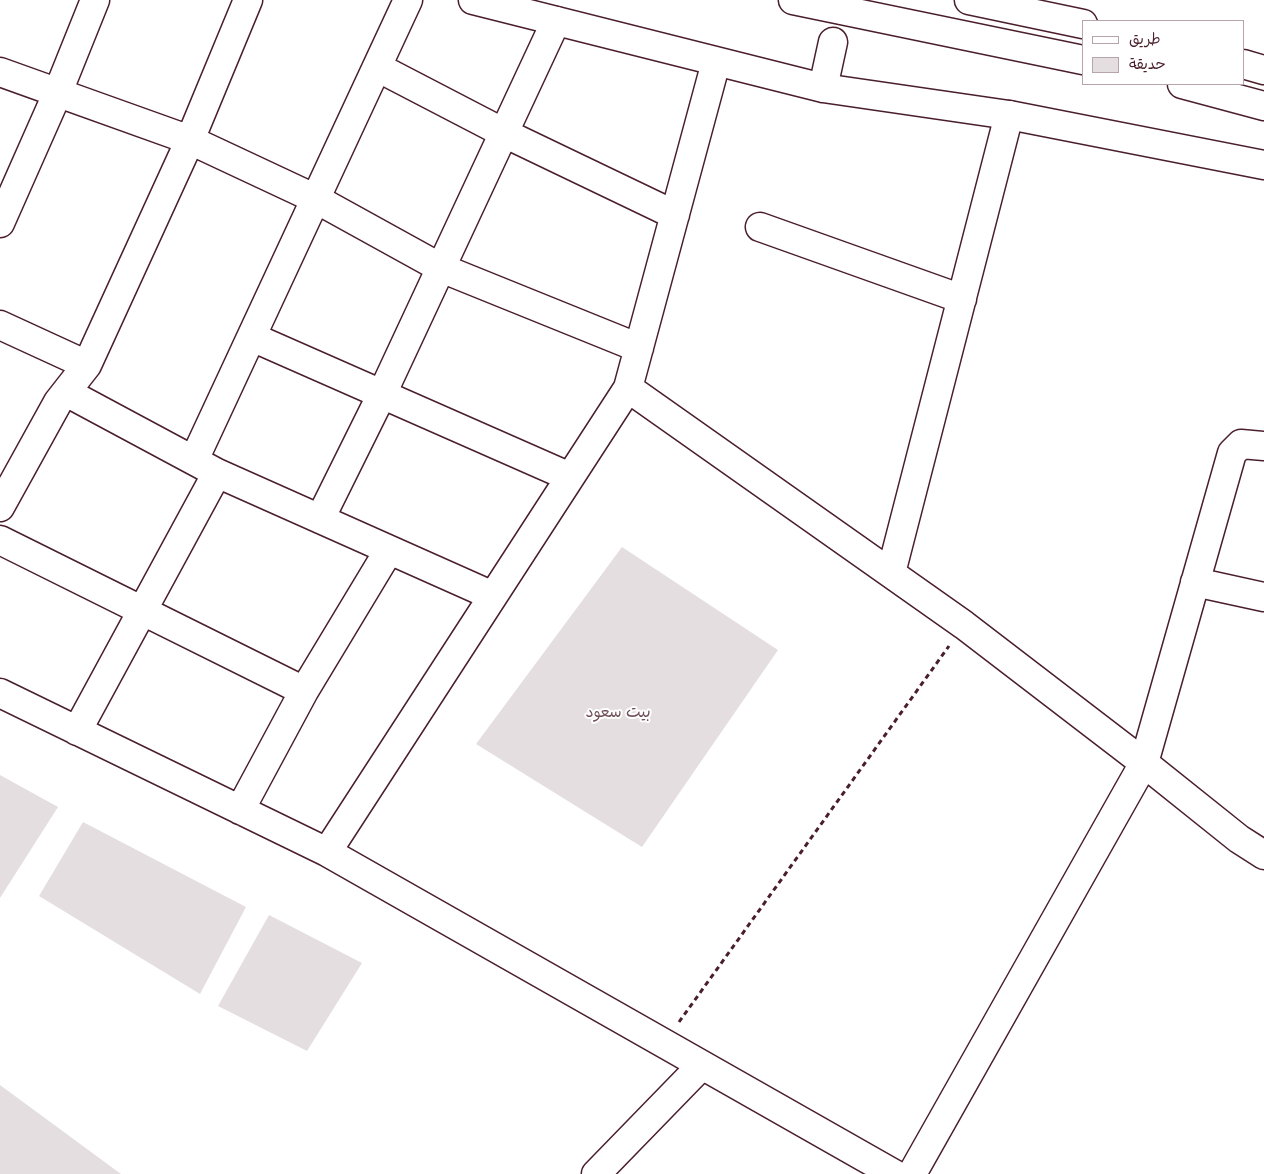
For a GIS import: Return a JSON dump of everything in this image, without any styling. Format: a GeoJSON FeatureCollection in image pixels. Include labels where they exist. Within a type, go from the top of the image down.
{"type":"FeatureCollection","features":[{"type":"Feature","properties":{"kind":"main road"},"geometry":{"type":"LineString","coordinates":[[0,223],[58,92],[95,0]]}},
{"type":"Feature","properties":{"kind":"main road"},"geometry":{"type":"LineString","coordinates":[[0,507],[58,402],[87,365],[190,140],[248,0]]}},
{"type":"Feature","properties":{"kind":"main road"},"geometry":{"type":"LineString","coordinates":[[77,731],[142,610],[205,466],[252,337],[408,0]]}},
{"type":"Feature","properties":{"kind":"main road"},"geometry":{"type":"LineString","coordinates":[[473,0],[822,88],[1009,116],[1264,165]]}},
{"type":"Feature","properties":{"kind":"main road"},"geometry":{"type":"LineString","coordinates":[[793,0],[1082,60]]}},
{"type":"Feature","properties":{"kind":"main road"},"geometry":{"type":"LineString","coordinates":[[969,0],[1082,24]]}},
{"type":"Feature","properties":{"kind":"main road"},"geometry":{"type":"LineString","coordinates":[[320,519],[382,394],[556,21]]}},
{"type":"Feature","properties":{"kind":"main road"},"geometry":{"type":"LineString","coordinates":[[822,88],[833,42]]}},
{"type":"Feature","properties":{"kind":"main road"},"geometry":{"type":"LineString","coordinates":[[327,852],[628,388],[716,62]]}},
{"type":"Feature","properties":{"kind":"main road"},"geometry":{"type":"LineString","coordinates":[[1244,64],[1264,70]]}},
{"type":"Feature","properties":{"kind":"main road"},"geometry":{"type":"LineString","coordinates":[[377,68],[504,133],[675,215]]}},
{"type":"Feature","properties":{"kind":"main road"},"geometry":{"type":"LineString","coordinates":[[0,72],[190,140],[316,199],[441,268],[639,348]]}},
{"type":"Feature","properties":{"kind":"main road"},"geometry":{"type":"LineString","coordinates":[[1186,85],[1264,106]]}},
{"type":"Feature","properties":{"kind":"main road"},"geometry":{"type":"LineString","coordinates":[[891,573],[1009,116]]}},
{"type":"Feature","properties":{"kind":"main road"},"geometry":{"type":"LineString","coordinates":[[760,227],[962,299]]}},
{"type":"Feature","properties":{"kind":"main road"},"geometry":{"type":"LineString","coordinates":[[0,325],[87,365]]}},
{"type":"Feature","properties":{"kind":"main road"},"geometry":{"type":"LineString","coordinates":[[252,337],[570,477]]}},
{"type":"Feature","properties":{"kind":"main road"},"geometry":{"type":"LineString","coordinates":[[628,388],[964,625],[1144,763],[1239,839],[1264,855]]}},
{"type":"Feature","properties":{"kind":"main road"},"geometry":{"type":"LineString","coordinates":[[66,392],[205,466],[493,596]]}},
{"type":"Feature","properties":{"kind":"main road"},"geometry":{"type":"LineString","coordinates":[[912,1174],[1144,763],[1232,454],[1241,444],[1264,446]]}},
{"type":"Feature","properties":{"kind":"main road"},"geometry":{"type":"LineString","coordinates":[[0,540],[304,691]]}},
{"type":"Feature","properties":{"kind":"main road"},"geometry":{"type":"LineString","coordinates":[[240,810],[304,691],[389,550]]}},
{"type":"Feature","properties":{"kind":"main road"},"geometry":{"type":"LineString","coordinates":[[1195,582],[1264,597]]}},
{"type":"Feature","properties":{"kind":"main road"},"geometry":{"type":"LineString","coordinates":[[0,693],[327,852],[894,1174]]}},
{"type":"Feature","properties":{"kind":"main road"},"geometry":{"type":"LineString","coordinates":[[596,1174],[702,1066]]}},
{"type":"Feature","properties":{"kind":"path"},"geometry":{"type":"LineString","coordinates":[[664,1043],[964,625]]}},
{"type":"Feature","properties":{"kind":"green space","name":"بيت سعود"},"geometry":{"type":"Polygon","coordinates":[[[622,547],[778,650],[642,847],[476,744],[622,547]]]}},
{"type":"Feature","properties":{"kind":"green space"},"geometry":{"type":"Polygon","coordinates":[[[0,775],[58,807],[0,898],[0,775]]]}},
{"type":"Feature","properties":{"kind":"green space"},"geometry":{"type":"Polygon","coordinates":[[[83,822],[246,907],[200,994],[39,896],[83,822]]]}},
{"type":"Feature","properties":{"kind":"green space"},"geometry":{"type":"Polygon","coordinates":[[[269,915],[362,963],[307,1051],[218,1006],[269,915]]]}},
{"type":"Feature","properties":{"kind":"green space"},"geometry":{"type":"Polygon","coordinates":[[[0,1085],[121,1174],[0,1174],[0,1085]]]}}]}
